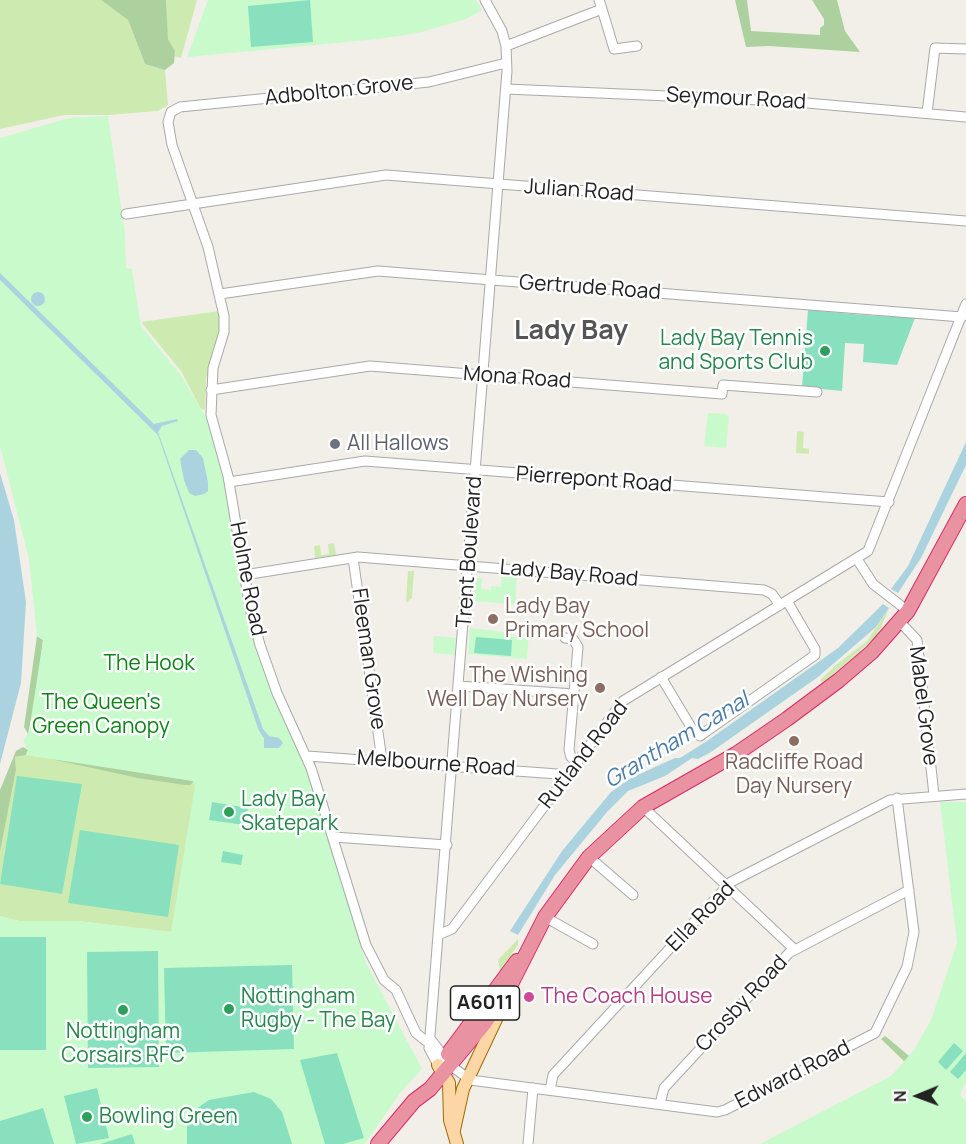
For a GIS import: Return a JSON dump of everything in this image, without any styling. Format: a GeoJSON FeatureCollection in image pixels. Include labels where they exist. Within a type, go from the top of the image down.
{"type":"FeatureCollection","features":[{"type":"Feature","properties":{"kind":"highway","name":"A6011"},"geometry":{"type":"LineString","coordinates":[[378,1144],[414,1101],[418,1090],[439,1072],[484,1024],[512,984],[526,949],[544,917],[589,857],[620,825],[643,807],[736,753],[858,666],[904,616],[966,504]]}},
{"type":"Feature","properties":{"kind":"highway","name":"A6011"},"geometry":{"type":"LineString","coordinates":[[439,1072],[503,976],[526,949]]}},
{"type":"Feature","properties":{"kind":"main road"},"geometry":{"type":"LineString","coordinates":[[454,1130],[459,1099],[512,984]]}},
{"type":"Feature","properties":{"kind":"main road"},"geometry":{"type":"LineString","coordinates":[[439,1072],[450,1101]]}},
{"type":"Feature","properties":{"kind":"main road"},"geometry":{"type":"LineString","coordinates":[[439,1072],[449,1083],[450,1120],[457,1144]]}},
{"type":"Feature","properties":{"kind":"street","name":"Trent Boulevard"},"geometry":{"type":"LineString","coordinates":[[439,1072],[429,1048],[432,1041],[506,89],[506,46],[502,31],[485,0]]}},
{"type":"Feature","properties":{"kind":"street"},"geometry":{"type":"LineString","coordinates":[[506,46],[601,4],[614,49],[637,46]]}},
{"type":"Feature","properties":{"kind":"street"},"geometry":{"type":"LineString","coordinates":[[927,113],[935,48],[966,49]]}},
{"type":"Feature","properties":{"kind":"street","name":"Adbolton Grove"},"geometry":{"type":"LineString","coordinates":[[171,112],[180,107],[429,82],[507,63]]}},
{"type":"Feature","properties":{"kind":"street","name":"Seymour Road"},"geometry":{"type":"LineString","coordinates":[[506,89],[784,101],[966,117]]}},
{"type":"Feature","properties":{"kind":"street","name":"Holme Road"},"geometry":{"type":"LineString","coordinates":[[171,112],[168,122],[172,145],[208,247],[220,294],[224,332],[213,368],[211,390],[213,426],[229,482],[244,575],[266,664],[307,756],[366,945],[384,980],[396,990],[416,1033],[422,1039],[432,1041]]}},
{"type":"Feature","properties":{"kind":"street","name":"Julian Road"},"geometry":{"type":"LineString","coordinates":[[126,214],[386,175],[966,221]]}},
{"type":"Feature","properties":{"kind":"street","name":"Gertrude Road"},"geometry":{"type":"LineString","coordinates":[[220,294],[378,270],[962,317]]}},
{"type":"Feature","properties":{"kind":"street","name":"Rutland Road"},"geometry":{"type":"LineString","coordinates":[[440,934],[452,929],[623,701],[857,559],[872,545],[966,304]]}},
{"type":"Feature","properties":{"kind":"street","name":"Mona Road"},"geometry":{"type":"LineString","coordinates":[[211,390],[370,366],[722,394],[723,385],[817,392]]}},
{"type":"Feature","properties":{"kind":"street","name":"Pierrepont Road"},"geometry":{"type":"LineString","coordinates":[[229,482],[365,461],[889,502]]}},
{"type":"Feature","properties":{"kind":"street","name":"Lady Bay Road"},"geometry":{"type":"LineString","coordinates":[[244,575],[353,558],[764,590],[783,603]]}},
{"type":"Feature","properties":{"kind":"street","name":"Fleeman Grove"},"geometry":{"type":"LineString","coordinates":[[353,558],[382,760]]}},
{"type":"Feature","properties":{"kind":"street"},"geometry":{"type":"LineString","coordinates":[[857,559],[873,584],[904,616]]}},
{"type":"Feature","properties":{"kind":"street"},"geometry":{"type":"LineString","coordinates":[[661,677],[694,732],[700,736],[815,656],[815,649],[783,603]]}},
{"type":"Feature","properties":{"kind":"street","name":"Mabel Grove"},"geometry":{"type":"LineString","coordinates":[[904,616],[917,640],[934,795]]}},
{"type":"Feature","properties":{"kind":"street"},"geometry":{"type":"LineString","coordinates":[[565,638],[573,639],[578,647],[569,750],[578,762]]}},
{"type":"Feature","properties":{"kind":"street"},"geometry":{"type":"LineString","coordinates":[[459,686],[574,694]]}},
{"type":"Feature","properties":{"kind":"street","name":"Melbourne Road"},"geometry":{"type":"LineString","coordinates":[[307,756],[558,774],[565,778]]}},
{"type":"Feature","properties":{"kind":"street","name":"Ella Road"},"geometry":{"type":"LineString","coordinates":[[550,1090],[553,1075],[727,886],[897,798],[966,794]]}},
{"type":"Feature","properties":{"kind":"street","name":"Edward Road"},"geometry":{"type":"LineString","coordinates":[[467,1079],[725,1110],[875,1032],[907,967],[914,932],[897,798]]}},
{"type":"Feature","properties":{"kind":"street"},"geometry":{"type":"LineString","coordinates":[[643,807],[794,949]]}},
{"type":"Feature","properties":{"kind":"street"},"geometry":{"type":"LineString","coordinates":[[334,837],[447,845]]}},
{"type":"Feature","properties":{"kind":"street"},"geometry":{"type":"LineString","coordinates":[[589,857],[633,895]]}},
{"type":"Feature","properties":{"kind":"street","name":"Crosby Road"},"geometry":{"type":"LineString","coordinates":[[660,1104],[664,1088],[794,949],[909,890]]}},
{"type":"Feature","properties":{"kind":"street"},"geometry":{"type":"LineString","coordinates":[[544,917],[592,944]]}},
{"type":"Feature","properties":{"kind":"street"},"geometry":{"type":"LineString","coordinates":[[414,1026],[433,1028]]}},
{"type":"Feature","properties":{"kind":"street"},"geometry":{"type":"LineString","coordinates":[[439,1072],[467,1079]]}},
{"type":"Feature","properties":{"kind":"street"},"geometry":{"type":"LineString","coordinates":[[528,1144],[533,1088]]}},
{"type":"Feature","properties":{"kind":"green space"},"geometry":{"type":"Polygon","coordinates":[[[0,0],[101,0],[128,20],[145,64],[165,70],[168,105],[158,111],[108,115],[64,115],[0,129],[0,0]]]}},
{"type":"Feature","properties":{"kind":"green space"},"geometry":{"type":"Polygon","coordinates":[[[101,0],[166,0],[168,39],[175,51],[174,63],[165,70],[145,64],[128,20],[101,0]]]}},
{"type":"Feature","properties":{"kind":"green space"},"geometry":{"type":"Polygon","coordinates":[[[166,0],[197,0],[181,58],[173,56],[175,51],[167,37],[166,0]]]}},
{"type":"Feature","properties":{"kind":"green space"},"geometry":{"type":"Polygon","coordinates":[[[208,0],[476,0],[482,10],[466,19],[418,33],[378,39],[187,57],[208,0]]]}},
{"type":"Feature","properties":{"kind":"green space"},"geometry":{"type":"Polygon","coordinates":[[[310,0],[313,42],[251,47],[248,6],[310,0]]]}},
{"type":"Feature","properties":{"kind":"green space"},"geometry":{"type":"Polygon","coordinates":[[[735,0],[747,0],[751,31],[820,35],[824,19],[812,0],[837,0],[845,31],[860,52],[769,46],[746,47],[735,0]]]}},
{"type":"Feature","properties":{"kind":"green space","name":"The Hook"},"geometry":{"type":"Polygon","coordinates":[[[108,116],[125,234],[126,268],[132,269],[141,326],[182,377],[207,419],[226,482],[247,614],[311,781],[366,963],[422,1069],[400,1093],[365,1144],[0,1144],[0,916],[19,921],[77,921],[171,932],[195,786],[193,781],[26,755],[28,750],[23,741],[29,732],[43,640],[37,636],[29,559],[0,446],[0,138],[69,118],[108,116]]]}},
{"type":"Feature","properties":{"kind":"green space","name":"Lady Bay Tennis and Sports Club"},"geometry":{"type":"Polygon","coordinates":[[[808,310],[915,318],[897,365],[863,362],[864,344],[845,343],[842,391],[802,387],[808,310]]]}},
{"type":"Feature","properties":{"kind":"green space"},"geometry":{"type":"Polygon","coordinates":[[[219,311],[220,332],[206,378],[205,410],[201,409],[181,371],[141,322],[219,311]]]}},
{"type":"Feature","properties":{"kind":"green space"},"geometry":{"type":"Polygon","coordinates":[[[708,413],[726,414],[729,417],[726,448],[704,446],[708,413]]]}},
{"type":"Feature","properties":{"kind":"green space"},"geometry":{"type":"Polygon","coordinates":[[[797,431],[804,432],[803,448],[809,449],[809,454],[796,453],[797,431]]]}},
{"type":"Feature","properties":{"kind":"green space"},"geometry":{"type":"Polygon","coordinates":[[[334,543],[336,555],[315,558],[314,546],[320,545],[321,555],[329,554],[328,544],[334,543]]]}},
{"type":"Feature","properties":{"kind":"green space"},"geometry":{"type":"Polygon","coordinates":[[[408,571],[414,571],[412,598],[406,603],[408,571]]]}},
{"type":"Feature","properties":{"kind":"green space"},"geometry":{"type":"Polygon","coordinates":[[[502,574],[517,576],[515,604],[472,601],[477,578],[482,578],[481,589],[491,590],[491,586],[501,587],[502,574]]]}},
{"type":"Feature","properties":{"kind":"green space"},"geometry":{"type":"Polygon","coordinates":[[[889,608],[878,635],[823,683],[820,680],[867,641],[889,608]]]}},
{"type":"Feature","properties":{"kind":"green space"},"geometry":{"type":"Polygon","coordinates":[[[470,628],[512,633],[512,637],[516,637],[516,633],[529,632],[527,659],[468,654],[470,628]]]}},
{"type":"Feature","properties":{"kind":"green space"},"geometry":{"type":"Polygon","coordinates":[[[37,636],[43,640],[38,686],[28,734],[24,727],[37,636]]]}},
{"type":"Feature","properties":{"kind":"green space"},"geometry":{"type":"Polygon","coordinates":[[[434,636],[456,638],[455,655],[433,653],[434,636]]]}},
{"type":"Feature","properties":{"kind":"green space"},"geometry":{"type":"Polygon","coordinates":[[[476,637],[512,640],[511,656],[474,653],[476,637]]]}},
{"type":"Feature","properties":{"kind":"green space"},"geometry":{"type":"Polygon","coordinates":[[[23,747],[28,750],[26,755],[15,757],[16,770],[0,852],[0,790],[16,751],[23,747]]]}},
{"type":"Feature","properties":{"kind":"green space"},"geometry":{"type":"Polygon","coordinates":[[[26,755],[194,778],[329,840],[356,932],[172,932],[77,921],[19,921],[0,916],[0,851],[16,770],[15,757],[26,755]]]}},
{"type":"Feature","properties":{"kind":"green space"},"geometry":{"type":"Polygon","coordinates":[[[51,759],[193,781],[191,785],[184,785],[138,778],[51,759]]]}},
{"type":"Feature","properties":{"kind":"green space"},"geometry":{"type":"Polygon","coordinates":[[[17,776],[82,784],[62,894],[0,884],[17,776]]]}},
{"type":"Feature","properties":{"kind":"green space","name":"Lady Bay Skatepark"},"geometry":{"type":"Polygon","coordinates":[[[212,802],[248,808],[245,825],[209,820],[212,802]]]}},
{"type":"Feature","properties":{"kind":"green space"},"geometry":{"type":"Polygon","coordinates":[[[940,802],[966,802],[966,1082],[960,1095],[966,1101],[966,1144],[760,1144],[891,1076],[914,1050],[931,1020],[957,943],[940,802]]]}},
{"type":"Feature","properties":{"kind":"green space"},"geometry":{"type":"Polygon","coordinates":[[[80,830],[179,845],[168,917],[68,903],[80,830]]]}},
{"type":"Feature","properties":{"kind":"green space"},"geometry":{"type":"Polygon","coordinates":[[[223,851],[243,855],[241,865],[221,862],[223,851]]]}},
{"type":"Feature","properties":{"kind":"green space"},"geometry":{"type":"Polygon","coordinates":[[[0,937],[46,937],[46,1050],[0,1050],[0,937]]]}},
{"type":"Feature","properties":{"kind":"green space"},"geometry":{"type":"Polygon","coordinates":[[[518,939],[518,945],[500,971],[498,960],[518,939]]]}},
{"type":"Feature","properties":{"kind":"green space","name":"Nottingham Corsairs RFC"},"geometry":{"type":"Polygon","coordinates":[[[158,951],[159,1067],[88,1068],[87,952],[158,951]]]}},
{"type":"Feature","properties":{"kind":"green space","name":"Nottingham Rugby - The Bay"},"geometry":{"type":"Polygon","coordinates":[[[292,965],[294,1049],[166,1053],[164,968],[292,965]]]}},
{"type":"Feature","properties":{"kind":"green space"},"geometry":{"type":"Polygon","coordinates":[[[885,1036],[922,1067],[906,1063],[881,1039],[885,1036]]]}},
{"type":"Feature","properties":{"kind":"green space"},"geometry":{"type":"Polygon","coordinates":[[[954,1043],[963,1051],[946,1070],[938,1062],[954,1043]]]}},
{"type":"Feature","properties":{"kind":"green space"},"geometry":{"type":"Polygon","coordinates":[[[337,1053],[364,1138],[343,1144],[325,1144],[300,1060],[337,1053]]]}},
{"type":"Feature","properties":{"kind":"green space"},"geometry":{"type":"Polygon","coordinates":[[[966,1053],[966,1070],[958,1079],[950,1072],[966,1053]]]}},
{"type":"Feature","properties":{"kind":"green space","name":"Bowling Green"},"geometry":{"type":"Polygon","coordinates":[[[97,1088],[109,1138],[76,1144],[64,1096],[97,1088]]]}},
{"type":"Feature","properties":{"kind":"green space"},"geometry":{"type":"Polygon","coordinates":[[[254,1092],[271,1099],[282,1112],[292,1144],[187,1144],[187,1126],[190,1116],[199,1107],[209,1100],[254,1092]]]}},
{"type":"Feature","properties":{"kind":"green space","name":"Nottingham Corsairs RFC"},"geometry":{"type":"Polygon","coordinates":[[[43,1108],[54,1144],[0,1144],[0,1121],[43,1108]]]}},
{"type":"Feature","properties":{"kind":"green space"},"geometry":{"type":"Polygon","coordinates":[[[132,1134],[135,1144],[100,1144],[132,1134]]]}},
{"type":"Feature","properties":{"kind":"water"},"geometry":{"type":"Polygon","coordinates":[[[0,273],[154,424],[177,419],[178,421],[162,426],[158,432],[263,729],[269,736],[279,738],[283,743],[279,748],[264,748],[264,738],[259,731],[158,435],[0,280],[0,273]]]}},
{"type":"Feature","properties":{"kind":"water"},"geometry":{"type":"Polygon","coordinates":[[[35,292],[41,292],[45,299],[41,306],[35,306],[31,302],[31,296],[35,292]]]}},
{"type":"Feature","properties":{"kind":"water"},"geometry":{"type":"Polygon","coordinates":[[[966,442],[966,465],[921,558],[898,593],[891,589],[908,566],[966,442]]]}},
{"type":"Feature","properties":{"kind":"water"},"geometry":{"type":"Polygon","coordinates":[[[189,450],[196,450],[203,458],[208,482],[208,491],[204,494],[195,496],[189,493],[184,480],[180,459],[189,450]]]}},
{"type":"Feature","properties":{"kind":"water"},"geometry":{"type":"Polygon","coordinates":[[[0,473],[14,520],[26,602],[21,683],[0,764],[0,473]]]}},
{"type":"Feature","properties":{"kind":"water","name":"Grantham Canal"},"geometry":{"type":"Polygon","coordinates":[[[883,604],[889,608],[876,627],[818,677],[711,752],[698,759],[692,758],[665,776],[628,791],[607,812],[555,875],[518,935],[510,931],[562,851],[611,792],[631,778],[675,758],[680,758],[707,741],[838,648],[883,604]]]}},
{"type":"Feature","properties":{"kind":"place","name":"Lady Bay Tennis and Sports Club"},"geometry":{"type":"Point","coordinates":[825,351]}},
{"type":"Feature","properties":{"kind":"place","name":"All Hallows"},"geometry":{"type":"Point","coordinates":[335,444]}},
{"type":"Feature","properties":{"kind":"place","name":"Lady Bay Primary School"},"geometry":{"type":"Point","coordinates":[493,619]}},
{"type":"Feature","properties":{"kind":"place","name":"The Wishing Well Day Nursery"},"geometry":{"type":"Point","coordinates":[600,688]}},
{"type":"Feature","properties":{"kind":"place","name":"Radcliffe Road Day Nursery"},"geometry":{"type":"Point","coordinates":[794,741]}},
{"type":"Feature","properties":{"kind":"place","name":"Lady Bay Skatepark"},"geometry":{"type":"Point","coordinates":[229,812]}},
{"type":"Feature","properties":{"kind":"place","name":"The Coach House"},"geometry":{"type":"Point","coordinates":[529,997]}},
{"type":"Feature","properties":{"kind":"place","name":"Nottingham Rugby - The Bay"},"geometry":{"type":"Point","coordinates":[229,1009]}},
{"type":"Feature","properties":{"kind":"place","name":"Nottingham Corsairs RFC"},"geometry":{"type":"Point","coordinates":[123,1010]}},
{"type":"Feature","properties":{"kind":"place","name":"Bowling Green"},"geometry":{"type":"Point","coordinates":[87,1117]}},
{"type":"Feature","properties":{"kind":"district","name":"Lady Bay"},"geometry":{"type":"Point","coordinates":[571,331]}},
{"type":"Feature","properties":{"kind":"park label","name":"The Queen's Green Canopy"},"geometry":{"type":"Point","coordinates":[101,715]}}]}
